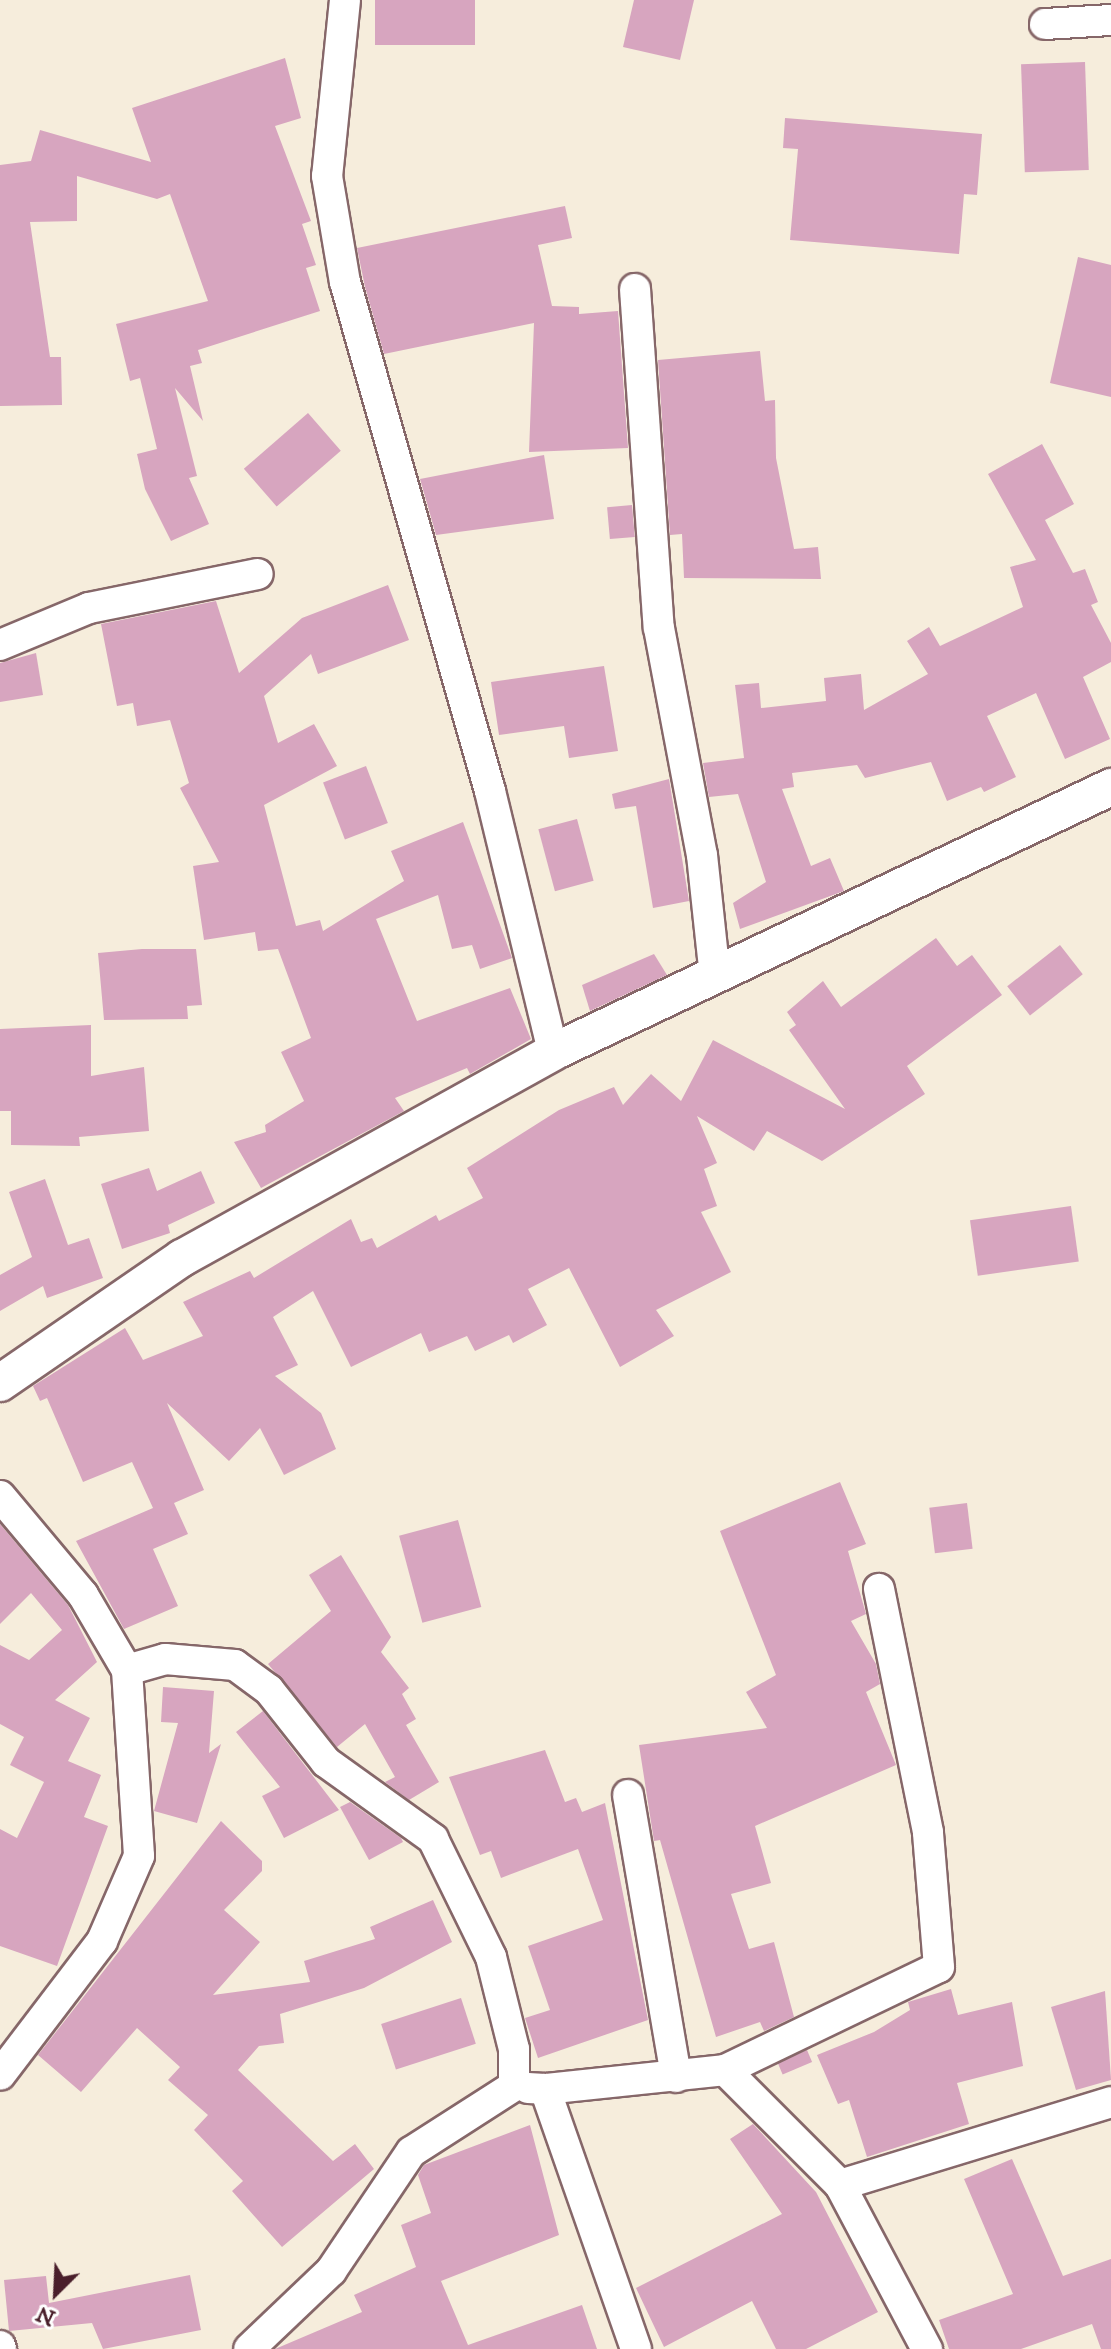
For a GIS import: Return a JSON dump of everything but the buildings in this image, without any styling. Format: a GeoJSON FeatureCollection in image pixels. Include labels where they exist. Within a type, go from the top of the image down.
{"type":"FeatureCollection","features":[{"type":"Feature","properties":{"kind":"street"},"geometry":{"type":"LineString","coordinates":[[345,0],[327,176],[345,282],[490,791],[553,1052]]}},
{"type":"Feature","properties":{"kind":"street"},"geometry":{"type":"LineString","coordinates":[[1045,24],[1111,20]]}},
{"type":"Feature","properties":{"kind":"street"},"geometry":{"type":"LineString","coordinates":[[635,289],[659,628],[702,855],[715,976]]}},
{"type":"Feature","properties":{"kind":"street"},"geometry":{"type":"LineString","coordinates":[[0,645],[89,608],[258,574]]}},
{"type":"Feature","properties":{"kind":"street"},"geometry":{"type":"LineString","coordinates":[[0,1383],[182,1258],[553,1052],[1111,787]]}},
{"type":"Feature","properties":{"kind":"street"},"geometry":{"type":"LineString","coordinates":[[0,1496],[83,1595],[127,1670],[139,1856],[102,1941],[0,2075]]}},
{"type":"Feature","properties":{"kind":"street"},"geometry":{"type":"LineString","coordinates":[[249,2349],[331,2271],[411,2152],[514,2086],[545,2089],[644,2074],[676,2077],[725,2070],[939,1967],[928,1832],[879,1589]]}},
{"type":"Feature","properties":{"kind":"street"},"geometry":{"type":"LineString","coordinates":[[127,1670],[165,1659],[235,1665],[269,1690],[326,1762],[433,1839],[491,1957],[514,2049],[514,2086]]}},
{"type":"Feature","properties":{"kind":"street"},"geometry":{"type":"LineString","coordinates":[[628,1795],[676,2077]]}},
{"type":"Feature","properties":{"kind":"street"},"geometry":{"type":"LineString","coordinates":[[725,2070],[840,2185],[927,2349]]}},
{"type":"Feature","properties":{"kind":"street"},"geometry":{"type":"LineString","coordinates":[[545,2089],[636,2349]]}},
{"type":"Feature","properties":{"kind":"street"},"geometry":{"type":"LineString","coordinates":[[840,2185],[1111,2102]]}}]}
